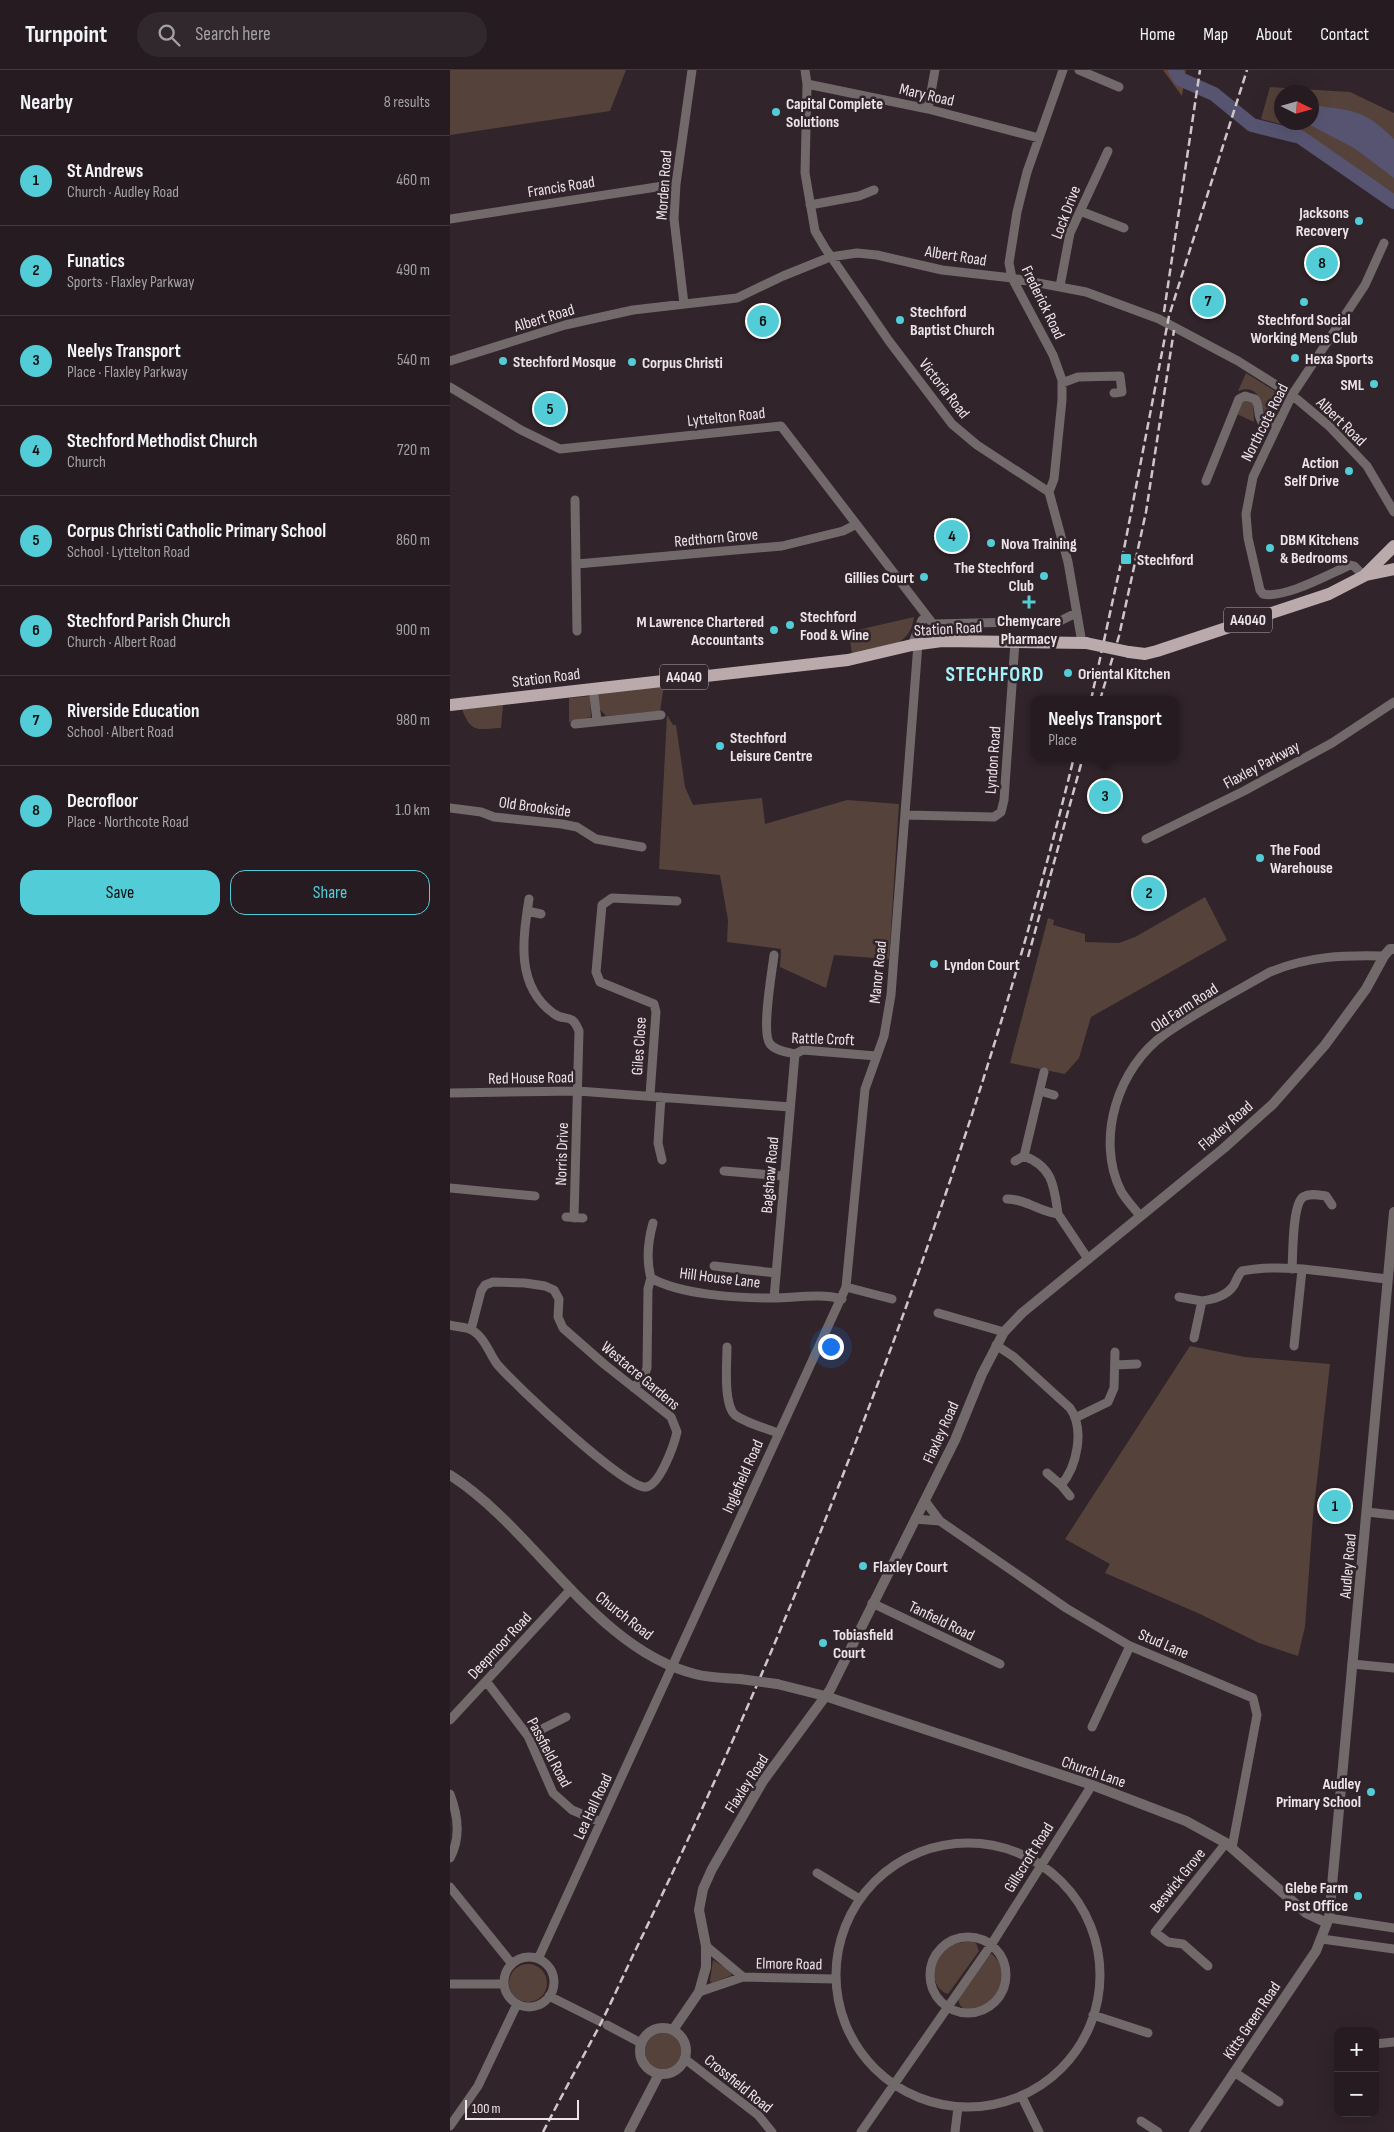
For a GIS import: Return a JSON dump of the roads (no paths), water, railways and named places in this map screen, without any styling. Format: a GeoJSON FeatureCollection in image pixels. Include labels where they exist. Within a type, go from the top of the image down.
{"type":"FeatureCollection","features":[{"type":"Feature","properties":{"kind":"main road","name":"Station Road"},"geometry":{"type":"LineString","coordinates":[[450,705],[848,660],[915,644],[942,641],[1084,643],[1145,654],[1329,594],[1364,576],[1394,546]]}},
{"type":"Feature","properties":{"kind":"main road","name":"A4040"},"geometry":{"type":"LineString","coordinates":[[1379,563],[1394,557]]}},
{"type":"Feature","properties":{"kind":"main road","name":"A4040"},"geometry":{"type":"LineString","coordinates":[[1364,576],[1394,569]]}},
{"type":"Feature","properties":{"kind":"street","name":"Morden Road"},"geometry":{"type":"LineString","coordinates":[[684,304],[674,219],[676,184],[692,70]]}},
{"type":"Feature","properties":{"kind":"street","name":"Victoria Road"},"geometry":{"type":"LineString","coordinates":[[805,70],[807,84],[805,173],[815,231],[830,257],[952,424],[977,445],[1049,492]]}},
{"type":"Feature","properties":{"kind":"street"},"geometry":{"type":"LineString","coordinates":[[928,108],[935,70]]}},
{"type":"Feature","properties":{"kind":"street","name":"Frederick Road"},"geometry":{"type":"LineString","coordinates":[[1049,492],[1054,479],[1062,383],[1053,355],[1012,278],[1009,263],[1017,212],[1027,172],[1063,70]]}},
{"type":"Feature","properties":{"kind":"street"},"geometry":{"type":"LineString","coordinates":[[1079,70],[1119,87]]}},
{"type":"Feature","properties":{"kind":"street","name":"Mary Road"},"geometry":{"type":"LineString","coordinates":[[807,84],[928,108],[1039,138]]}},
{"type":"Feature","properties":{"kind":"street","name":"Lock Drive"},"geometry":{"type":"LineString","coordinates":[[1060,286],[1070,233],[1108,151]]}},
{"type":"Feature","properties":{"kind":"street","name":"Francis Road"},"geometry":{"type":"LineString","coordinates":[[450,218],[676,184]]}},
{"type":"Feature","properties":{"kind":"street"},"geometry":{"type":"LineString","coordinates":[[810,205],[859,196],[874,190]]}},
{"type":"Feature","properties":{"kind":"street"},"geometry":{"type":"LineString","coordinates":[[1080,211],[1124,228]]}},
{"type":"Feature","properties":{"kind":"street","name":"Northcote Road"},"geometry":{"type":"LineString","coordinates":[[1364,576],[1354,566],[1350,565],[1301,586],[1269,595],[1260,590],[1251,558],[1246,514],[1253,477],[1292,395],[1365,285],[1384,243]]}},
{"type":"Feature","properties":{"kind":"street","name":"Albert Road"},"geometry":{"type":"LineString","coordinates":[[450,362],[565,325],[633,310],[736,298],[830,257],[857,253],[877,255],[970,275],[1012,278],[1060,286],[1086,292],[1159,319],[1238,361],[1292,395],[1329,426],[1367,466],[1394,512]]}},
{"type":"Feature","properties":{"kind":"street"},"geometry":{"type":"LineString","coordinates":[[1062,383],[1078,377],[1120,376],[1122,392],[1114,393]]}},
{"type":"Feature","properties":{"kind":"street","name":"Lyttelton Road"},"geometry":{"type":"LineString","coordinates":[[450,387],[521,430],[560,449],[781,426],[930,621],[942,641]]}},
{"type":"Feature","properties":{"kind":"street"},"geometry":{"type":"LineString","coordinates":[[1206,481],[1239,398],[1245,396],[1255,399],[1258,404],[1260,419],[1263,422],[1273,422],[1281,418]]}},
{"type":"Feature","properties":{"kind":"street"},"geometry":{"type":"LineString","coordinates":[[1049,492],[1066,553],[1076,613],[1084,643]]}},
{"type":"Feature","properties":{"kind":"street"},"geometry":{"type":"LineString","coordinates":[[576,500],[577,631]]}},
{"type":"Feature","properties":{"kind":"street","name":"Redthorn Grove"},"geometry":{"type":"LineString","coordinates":[[577,564],[782,546],[843,531],[855,525]]}},
{"type":"Feature","properties":{"kind":"street"},"geometry":{"type":"LineString","coordinates":[[915,644],[922,620],[1060,621],[1076,613]]}},
{"type":"Feature","properties":{"kind":"street","name":"Lyndon Road"},"geometry":{"type":"LineString","coordinates":[[905,815],[994,817],[1001,812],[1004,800],[1015,642]]}},
{"type":"Feature","properties":{"kind":"street","name":"Manor Road"},"geometry":{"type":"LineString","coordinates":[[842,1299],[850,1267],[860,1122],[865,1089],[884,1036],[891,995],[905,815],[915,644]]}},
{"type":"Feature","properties":{"kind":"street"},"geometry":{"type":"LineString","coordinates":[[593,688],[597,720]]}},
{"type":"Feature","properties":{"kind":"street","name":"Flaxley Parkway"},"geometry":{"type":"LineString","coordinates":[[1146,839],[1244,791],[1332,743],[1392,706]]}},
{"type":"Feature","properties":{"kind":"street"},"geometry":{"type":"LineString","coordinates":[[575,724],[597,720],[661,715]]}},
{"type":"Feature","properties":{"kind":"street","name":"Old Brookside"},"geometry":{"type":"LineString","coordinates":[[450,808],[473,810],[494,817],[577,827],[596,839],[642,848]]}},
{"type":"Feature","properties":{"kind":"street","name":"Giles Close"},"geometry":{"type":"LineString","coordinates":[[650,1094],[656,1012],[654,1004],[600,982],[596,972],[602,905],[612,898],[677,901]]}},
{"type":"Feature","properties":{"kind":"street","name":"Norris Drive"},"geometry":{"type":"LineString","coordinates":[[529,899],[522,940],[527,974],[538,996],[547,1008],[554,1015],[569,1017],[575,1021],[579,1031],[576,1084],[578,1091],[575,1218]]}},
{"type":"Feature","properties":{"kind":"street"},"geometry":{"type":"LineString","coordinates":[[527,911],[542,914]]}},
{"type":"Feature","properties":{"kind":"street","name":"Flaxley Road"},"geometry":{"type":"LineString","coordinates":[[673,2030],[699,1992],[706,1967],[706,1946],[699,1910],[703,1889],[712,1869],[763,1781],[825,1696],[955,1440],[982,1374],[1004,1332],[1022,1313],[1224,1148],[1273,1104],[1325,1045],[1366,989],[1391,949]]}},
{"type":"Feature","properties":{"kind":"street","name":"Old Farm Road"},"geometry":{"type":"LineString","coordinates":[[1140,1216],[1122,1192],[1113,1169],[1110,1149],[1112,1115],[1120,1092],[1130,1073],[1147,1050],[1171,1030],[1240,989],[1287,965],[1339,955],[1391,949]]}},
{"type":"Feature","properties":{"kind":"street","name":"Rattle Croft"},"geometry":{"type":"LineString","coordinates":[[774,955],[767,1031],[768,1040],[776,1049],[795,1054],[802,1050],[876,1056]]}},
{"type":"Feature","properties":{"kind":"street","name":"Bagshaw Road"},"geometry":{"type":"LineString","coordinates":[[774,1298],[795,1054]]}},
{"type":"Feature","properties":{"kind":"street"},"geometry":{"type":"LineString","coordinates":[[1015,1161],[1024,1156],[1044,1072]]}},
{"type":"Feature","properties":{"kind":"street","name":"Red House Road"},"geometry":{"type":"LineString","coordinates":[[450,1093],[578,1091],[650,1094],[661,1097],[790,1107]]}},
{"type":"Feature","properties":{"kind":"street"},"geometry":{"type":"LineString","coordinates":[[1040,1091],[1054,1095]]}},
{"type":"Feature","properties":{"kind":"street"},"geometry":{"type":"LineString","coordinates":[[661,1097],[658,1143],[662,1160]]}},
{"type":"Feature","properties":{"kind":"street"},"geometry":{"type":"LineString","coordinates":[[1024,1156],[1042,1165],[1050,1174],[1058,1214],[1088,1259]]}},
{"type":"Feature","properties":{"kind":"street"},"geometry":{"type":"LineString","coordinates":[[724,1171],[783,1176]]}},
{"type":"Feature","properties":{"kind":"street"},"geometry":{"type":"LineString","coordinates":[[450,1188],[535,1196]]}},
{"type":"Feature","properties":{"kind":"street"},"geometry":{"type":"LineString","coordinates":[[1292,1269],[1296,1208],[1301,1198],[1309,1194],[1326,1196],[1332,1205]]}},
{"type":"Feature","properties":{"kind":"street"},"geometry":{"type":"LineString","coordinates":[[1007,1199],[1025,1202],[1050,1213],[1058,1214]]}},
{"type":"Feature","properties":{"kind":"street","name":"Audley Road"},"geometry":{"type":"LineString","coordinates":[[1328,1921],[1394,1212]]}},
{"type":"Feature","properties":{"kind":"street"},"geometry":{"type":"LineString","coordinates":[[634,1388],[644,1376],[647,1368],[648,1289],[651,1278],[648,1268],[648,1241],[653,1223]]}},
{"type":"Feature","properties":{"kind":"street"},"geometry":{"type":"LineString","coordinates":[[714,1266],[776,1273]]}},
{"type":"Feature","properties":{"kind":"street"},"geometry":{"type":"LineString","coordinates":[[1179,1296],[1202,1301],[1215,1299],[1233,1286],[1242,1271],[1256,1268],[1292,1269],[1388,1279]]}},
{"type":"Feature","properties":{"kind":"street"},"geometry":{"type":"LineString","coordinates":[[1294,1346],[1302,1270]]}},
{"type":"Feature","properties":{"kind":"street","name":"Hill House Lane"},"geometry":{"type":"LineString","coordinates":[[651,1278],[662,1284],[693,1292],[734,1297],[829,1296],[842,1299]]}},
{"type":"Feature","properties":{"kind":"street","name":"Westacre Gardens"},"geometry":{"type":"LineString","coordinates":[[504,1282],[545,1286],[554,1290],[559,1299],[558,1317],[563,1328],[671,1417],[677,1432],[657,1479],[644,1487],[638,1486],[599,1457],[546,1413],[497,1364],[480,1337],[471,1330],[480,1291],[485,1285],[504,1282]]}},
{"type":"Feature","properties":{"kind":"street"},"geometry":{"type":"LineString","coordinates":[[846,1287],[892,1299]]}},
{"type":"Feature","properties":{"kind":"street","name":"Inglefield Road"},"geometry":{"type":"LineString","coordinates":[[672,1666],[842,1299]]}},
{"type":"Feature","properties":{"kind":"street"},"geometry":{"type":"LineString","coordinates":[[1194,1338],[1202,1301]]}},
{"type":"Feature","properties":{"kind":"street"},"geometry":{"type":"LineString","coordinates":[[938,1313],[1004,1332]]}},
{"type":"Feature","properties":{"kind":"street"},"geometry":{"type":"LineString","coordinates":[[450,1325],[471,1330]]}},
{"type":"Feature","properties":{"kind":"street"},"geometry":{"type":"LineString","coordinates":[[996,1345],[1014,1357],[1042,1382],[1052,1394],[1070,1408],[1075,1418],[1075,1459],[1070,1475],[1061,1485]]}},
{"type":"Feature","properties":{"kind":"street"},"geometry":{"type":"LineString","coordinates":[[727,1347],[728,1400],[731,1409],[736,1415],[778,1434]]}},
{"type":"Feature","properties":{"kind":"street"},"geometry":{"type":"LineString","coordinates":[[1075,1418],[1108,1402],[1114,1388],[1115,1352]]}},
{"type":"Feature","properties":{"kind":"street"},"geometry":{"type":"LineString","coordinates":[[1115,1365],[1137,1364]]}},
{"type":"Feature","properties":{"kind":"street"},"geometry":{"type":"LineString","coordinates":[[1047,1473],[1070,1496]]}},
{"type":"Feature","properties":{"kind":"street","name":"Church Road"},"geometry":{"type":"LineString","coordinates":[[450,1475],[470,1489],[522,1537],[571,1589],[619,1633],[672,1666],[696,1674],[777,1684],[825,1696]]}},
{"type":"Feature","properties":{"kind":"street","name":"Stud Lane"},"geometry":{"type":"LineString","coordinates":[[925,1501],[940,1521],[1066,1608],[1130,1646],[1253,1698],[1257,1715],[1229,1845]]}},
{"type":"Feature","properties":{"kind":"street"},"geometry":{"type":"LineString","coordinates":[[1367,1512],[1394,1515]]}},
{"type":"Feature","properties":{"kind":"street"},"geometry":{"type":"LineString","coordinates":[[915,1519],[940,1521]]}},
{"type":"Feature","properties":{"kind":"street","name":"Deepmoor Road"},"geometry":{"type":"LineString","coordinates":[[450,1720],[571,1589]]}},
{"type":"Feature","properties":{"kind":"street","name":"Tanfield Road"},"geometry":{"type":"LineString","coordinates":[[872,1603],[1000,1664]]}},
{"type":"Feature","properties":{"kind":"street"},"geometry":{"type":"LineString","coordinates":[[1092,1727],[1130,1646]]}},
{"type":"Feature","properties":{"kind":"street"},"geometry":{"type":"LineString","coordinates":[[1352,1664],[1394,1668]]}},
{"type":"Feature","properties":{"kind":"street","name":"Lea Hall Road"},"geometry":{"type":"LineString","coordinates":[[538,1959],[672,1666]]}},
{"type":"Feature","properties":{"kind":"street","name":"Passfield Road"},"geometry":{"type":"LineString","coordinates":[[486,1681],[528,1736],[553,1794],[572,1810],[601,1822]]}},
{"type":"Feature","properties":{"kind":"street","name":"Church Lane"},"geometry":{"type":"LineString","coordinates":[[825,1696],[1092,1786],[1186,1821],[1229,1845],[1306,1913],[1328,1921]]}},
{"type":"Feature","properties":{"kind":"street"},"geometry":{"type":"LineString","coordinates":[[528,1736],[566,1717]]}},
{"type":"Feature","properties":{"kind":"street","name":"Gillscroft Road"},"geometry":{"type":"LineString","coordinates":[[861,2132],[991,1945],[1092,1786]]}},
{"type":"Feature","properties":{"kind":"street"},"geometry":{"type":"LineString","coordinates":[[450,1794],[455,1810],[458,1831],[455,1849],[450,1858]]}},
{"type":"Feature","properties":{"kind":"street"},"geometry":{"type":"LineString","coordinates":[[967,1843],[1000,1847],[1018,1852],[1041,1864],[1075,1896],[1095,1936],[1100,1972],[1099,1994],[1084,2039],[1057,2074],[1022,2097],[981,2107],[958,2107],[936,2104],[913,2097],[894,2085],[871,2065],[851,2038],[841,2010],[835,1978],[837,1957],[845,1923],[858,1898],[886,1870],[899,1860],[930,1847],[967,1843]]}},
{"type":"Feature","properties":{"kind":"street","name":"Beswick Grove"},"geometry":{"type":"LineString","coordinates":[[1208,1966],[1183,1944],[1168,1942],[1155,1932],[1229,1845]]}},
{"type":"Feature","properties":{"kind":"street"},"geometry":{"type":"LineString","coordinates":[[817,1873],[858,1898]]}},
{"type":"Feature","properties":{"kind":"street"},"geometry":{"type":"LineString","coordinates":[[450,1887],[512,1964]]}},
{"type":"Feature","properties":{"kind":"street"},"geometry":{"type":"LineString","coordinates":[[1328,1921],[1394,1928]]}},
{"type":"Feature","properties":{"kind":"street","name":"Kitts Green Road"},"geometry":{"type":"LineString","coordinates":[[1194,2132],[1322,1940],[1328,1921]]}},
{"type":"Feature","properties":{"kind":"street"},"geometry":{"type":"LineString","coordinates":[[965,1938],[973,1938],[991,1945],[999,1954],[1006,1975],[998,1998],[991,2006],[973,2013],[961,2012],[948,2006],[937,1996],[931,1986],[930,1967],[935,1954],[950,1941],[965,1938]]}},
{"type":"Feature","properties":{"kind":"street"},"geometry":{"type":"LineString","coordinates":[[1322,1940],[1394,1949]]}},
{"type":"Feature","properties":{"kind":"street","name":"Elmore Road"},"geometry":{"type":"LineString","coordinates":[[706,1946],[743,1977]]}},
{"type":"Feature","properties":{"kind":"street"},"geometry":{"type":"LineString","coordinates":[[529,1957],[538,1959],[551,1971],[552,1988],[549,1996],[534,2006],[517,2004],[510,1999],[504,1984],[507,1969],[512,1964],[520,1959],[529,1957]]}},
{"type":"Feature","properties":{"kind":"street","name":"Elmore Road"},"geometry":{"type":"LineString","coordinates":[[699,1992],[743,1977],[835,1978]]}},
{"type":"Feature","properties":{"kind":"street"},"geometry":{"type":"LineString","coordinates":[[450,1984],[504,1984]]}},
{"type":"Feature","properties":{"kind":"street"},"geometry":{"type":"LineString","coordinates":[[549,1996],[640,2043]]}},
{"type":"Feature","properties":{"kind":"street"},"geometry":{"type":"LineString","coordinates":[[450,2126],[478,2086],[517,2004]]}},
{"type":"Feature","properties":{"kind":"street"},"geometry":{"type":"LineString","coordinates":[[1093,2015],[1148,2033]]}},
{"type":"Feature","properties":{"kind":"street"},"geometry":{"type":"LineString","coordinates":[[664,2028],[673,2030],[684,2042],[685,2059],[674,2072],[659,2074],[644,2066],[640,2058],[640,2043],[646,2034],[654,2029],[664,2028]]}},
{"type":"Feature","properties":{"kind":"street"},"geometry":{"type":"LineString","coordinates":[[1379,2044],[1394,2042]]}},
{"type":"Feature","properties":{"kind":"street","name":"Crossfield Road"},"geometry":{"type":"LineString","coordinates":[[685,2059],[758,2115],[772,2132]]}},
{"type":"Feature","properties":{"kind":"street"},"geometry":{"type":"LineString","coordinates":[[1234,2072],[1279,2102]]}},
{"type":"Feature","properties":{"kind":"street"},"geometry":{"type":"LineString","coordinates":[[629,2132],[659,2074]]}},
{"type":"Feature","properties":{"kind":"street"},"geometry":{"type":"LineString","coordinates":[[1022,2097],[1039,2132]]}},
{"type":"Feature","properties":{"kind":"street"},"geometry":{"type":"LineString","coordinates":[[955,2132],[958,2107]]}},
{"type":"Feature","properties":{"kind":"street"},"geometry":{"type":"LineString","coordinates":[[1142,2121],[1158,2132]]}},
{"type":"Feature","properties":{"kind":"waterway"},"geometry":{"type":"LineString","coordinates":[[1175,70],[1180,79],[1214,94],[1252,125],[1300,137],[1394,202]]}},
{"type":"Feature","properties":{"kind":"railway"},"geometry":{"type":"LineString","coordinates":[[1164,312],[1200,70]]}},
{"type":"Feature","properties":{"kind":"railway"},"geometry":{"type":"LineString","coordinates":[[1092,696],[1124,549],[1169,316],[1247,70]]}},
{"type":"Feature","properties":{"kind":"railway"},"geometry":{"type":"LineString","coordinates":[[1101,696],[1119,636],[1146,512],[1174,330]]}},
{"type":"Feature","properties":{"kind":"railway"},"geometry":{"type":"LineString","coordinates":[[543,2132],[604,2017],[709,1793],[777,1638],[857,1438],[928,1246],[992,1052],[1049,856],[1073,761]]}},
{"type":"Feature","properties":{"kind":"railway"},"geometry":{"type":"LineString","coordinates":[[1028,957],[1082,761]]}},
{"type":"Feature","properties":{"kind":"place","name":"Capital Complete Solutions"},"geometry":{"type":"Point","coordinates":[776,112]}},
{"type":"Feature","properties":{"kind":"place","name":"Jacksons Recovery"},"geometry":{"type":"Point","coordinates":[1359,221]}},
{"type":"Feature","properties":{"kind":"place","name":"Decrofloor"},"geometry":{"type":"Point","coordinates":[1322,263]}},
{"type":"Feature","properties":{"kind":"place","name":"Riverside Education"},"geometry":{"type":"Point","coordinates":[1208,301]}},
{"type":"Feature","properties":{"kind":"place","name":"Stechford Social Working Mens Club"},"geometry":{"type":"Point","coordinates":[1304,302]}},
{"type":"Feature","properties":{"kind":"place","name":"Stechford Baptist Church"},"geometry":{"type":"Point","coordinates":[900,320]}},
{"type":"Feature","properties":{"kind":"place","name":"Stechford Parish Church"},"geometry":{"type":"Point","coordinates":[763,321]}},
{"type":"Feature","properties":{"kind":"place","name":"Hexa Sports"},"geometry":{"type":"Point","coordinates":[1295,358]}},
{"type":"Feature","properties":{"kind":"place","name":"Stechford Mosque"},"geometry":{"type":"Point","coordinates":[503,361]}},
{"type":"Feature","properties":{"kind":"place","name":"Corpus Christi"},"geometry":{"type":"Point","coordinates":[632,362]}},
{"type":"Feature","properties":{"kind":"place","name":"SML"},"geometry":{"type":"Point","coordinates":[1374,384]}},
{"type":"Feature","properties":{"kind":"place","name":"Corpus Christi Catholic Primary School"},"geometry":{"type":"Point","coordinates":[550,409]}},
{"type":"Feature","properties":{"kind":"place","name":"Action Self Drive"},"geometry":{"type":"Point","coordinates":[1349,471]}},
{"type":"Feature","properties":{"kind":"place","name":"Stechford Methodist Church"},"geometry":{"type":"Point","coordinates":[952,536]}},
{"type":"Feature","properties":{"kind":"place","name":"Nova Training"},"geometry":{"type":"Point","coordinates":[991,543]}},
{"type":"Feature","properties":{"kind":"place","name":"DBM Kitchens & Bedrooms"},"geometry":{"type":"Point","coordinates":[1270,548]}},
{"type":"Feature","properties":{"kind":"place","name":"Stechford"},"geometry":{"type":"Point","coordinates":[1126,559]}},
{"type":"Feature","properties":{"kind":"place","name":"The Stechford Club"},"geometry":{"type":"Point","coordinates":[1044,576]}},
{"type":"Feature","properties":{"kind":"place","name":"Gillies Court"},"geometry":{"type":"Point","coordinates":[924,577]}},
{"type":"Feature","properties":{"kind":"place","name":"Chemycare Pharmacy"},"geometry":{"type":"Point","coordinates":[1029,602]}},
{"type":"Feature","properties":{"kind":"place","name":"Stechford Food & Wine"},"geometry":{"type":"Point","coordinates":[790,625]}},
{"type":"Feature","properties":{"kind":"place","name":"M Lawrence Chartered Accountants"},"geometry":{"type":"Point","coordinates":[774,630]}},
{"type":"Feature","properties":{"kind":"place","name":"Oriental Kitchen"},"geometry":{"type":"Point","coordinates":[1068,673]}},
{"type":"Feature","properties":{"kind":"place","name":"Stechford Leisure Centre"},"geometry":{"type":"Point","coordinates":[720,746]}},
{"type":"Feature","properties":{"kind":"place","name":"Neelys Transport"},"geometry":{"type":"Point","coordinates":[1105,796]}},
{"type":"Feature","properties":{"kind":"place","name":"The Food Warehouse"},"geometry":{"type":"Point","coordinates":[1260,858]}},
{"type":"Feature","properties":{"kind":"place","name":"Funatics"},"geometry":{"type":"Point","coordinates":[1149,893]}},
{"type":"Feature","properties":{"kind":"place","name":"Lyndon Court"},"geometry":{"type":"Point","coordinates":[934,964]}},
{"type":"Feature","properties":{"kind":"place","name":"St Andrews"},"geometry":{"type":"Point","coordinates":[1335,1506]}},
{"type":"Feature","properties":{"kind":"place","name":"Flaxley Court"},"geometry":{"type":"Point","coordinates":[863,1566]}},
{"type":"Feature","properties":{"kind":"place","name":"Tobiasfield Court"},"geometry":{"type":"Point","coordinates":[823,1643]}},
{"type":"Feature","properties":{"kind":"place","name":"Audley Primary School"},"geometry":{"type":"Point","coordinates":[1371,1792]}},
{"type":"Feature","properties":{"kind":"place","name":"Glebe Farm Post Office"},"geometry":{"type":"Point","coordinates":[1358,1896]}},
{"type":"Feature","properties":{"kind":"district","name":"STECHFORD"},"geometry":{"type":"Point","coordinates":[995,674]}}]}
